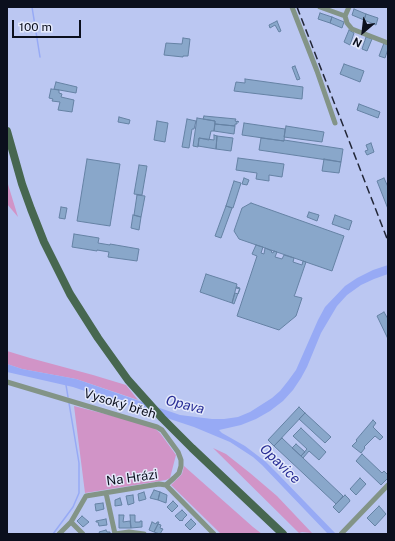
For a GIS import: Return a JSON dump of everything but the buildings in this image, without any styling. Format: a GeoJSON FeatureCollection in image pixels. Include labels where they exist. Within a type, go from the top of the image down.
{"type":"FeatureCollection","features":[{"type":"Feature","properties":{"kind":"main road"},"geometry":{"type":"LineString","coordinates":[[7,132],[22,184],[44,242],[70,294],[98,338],[128,380],[155,410],[192,448],[283,534]]}},
{"type":"Feature","properties":{"kind":"street"},"geometry":{"type":"LineString","coordinates":[[292,7],[335,123]]}},
{"type":"Feature","properties":{"kind":"street"},"geometry":{"type":"LineString","coordinates":[[320,7],[345,16]]}},
{"type":"Feature","properties":{"kind":"street"},"geometry":{"type":"LineString","coordinates":[[349,7],[345,16],[347,23],[352,29],[388,42]]}},
{"type":"Feature","properties":{"kind":"street","name":"Vysoký břeh"},"geometry":{"type":"LineString","coordinates":[[7,382],[157,427],[162,430],[178,452],[181,460],[179,473],[166,485]]}},
{"type":"Feature","properties":{"kind":"street","name":"Na Hrázi"},"geometry":{"type":"LineString","coordinates":[[71,522],[86,496],[159,484],[166,485],[214,534]]}},
{"type":"Feature","properties":{"kind":"street"},"geometry":{"type":"LineString","coordinates":[[342,533],[388,485]]}},
{"type":"Feature","properties":{"kind":"street"},"geometry":{"type":"LineString","coordinates":[[106,493],[115,534],[129,532],[144,534]]}},
{"type":"Feature","properties":{"kind":"street"},"geometry":{"type":"LineString","coordinates":[[60,534],[71,522],[83,534]]}},
{"type":"Feature","properties":{"kind":"street"},"geometry":{"type":"LineString","coordinates":[[204,534],[209,529]]}},
{"type":"Feature","properties":{"kind":"shaded area"},"geometry":{"type":"Polygon","coordinates":[[[7,181],[18,217],[7,204],[7,181]]]}},
{"type":"Feature","properties":{"kind":"shaded area"},"geometry":{"type":"Polygon","coordinates":[[[7,351],[126,385],[138,400],[76,379],[22,369],[7,364],[7,351]]]}},
{"type":"Feature","properties":{"kind":"shaded area"},"geometry":{"type":"Polygon","coordinates":[[[74,406],[152,426],[160,433],[176,455],[170,478],[166,480],[85,493],[74,406]]]}},
{"type":"Feature","properties":{"kind":"shaded area"},"geometry":{"type":"Polygon","coordinates":[[[213,448],[226,454],[277,496],[312,533],[299,533],[213,448]]]}},
{"type":"Feature","properties":{"kind":"shaded area"},"geometry":{"type":"Polygon","coordinates":[[[184,466],[262,534],[221,534],[171,485],[182,474],[184,466]]]}},
{"type":"Feature","properties":{"kind":"water"},"geometry":{"type":"Polygon","coordinates":[[[388,265],[388,274],[361,285],[347,295],[337,306],[321,333],[301,378],[283,401],[256,419],[241,425],[219,430],[245,446],[266,462],[336,534],[328,534],[262,465],[253,457],[230,442],[194,427],[73,387],[7,372],[7,364],[22,369],[76,379],[180,415],[212,419],[238,417],[250,412],[280,391],[296,370],[325,307],[345,286],[373,270],[388,265]]]}},
{"type":"Feature","properties":{"kind":"waterway"},"geometry":{"type":"LineString","coordinates":[[32,7],[40,57]]}},
{"type":"Feature","properties":{"kind":"waterway"},"geometry":{"type":"LineString","coordinates":[[66,385],[68,397]]}},
{"type":"Feature","properties":{"kind":"waterway"},"geometry":{"type":"LineString","coordinates":[[53,534],[73,507],[79,493],[79,463],[69,403]]}},
{"type":"Feature","properties":{"kind":"railway"},"geometry":{"type":"LineString","coordinates":[[297,7],[388,241]]}},
{"type":"Feature","properties":{"kind":"water label","name":"Opava"},"geometry":{"type":"Point","coordinates":[185,405]}},
{"type":"Feature","properties":{"kind":"water label","name":"Opavice"},"geometry":{"type":"Point","coordinates":[280,464]}}]}
